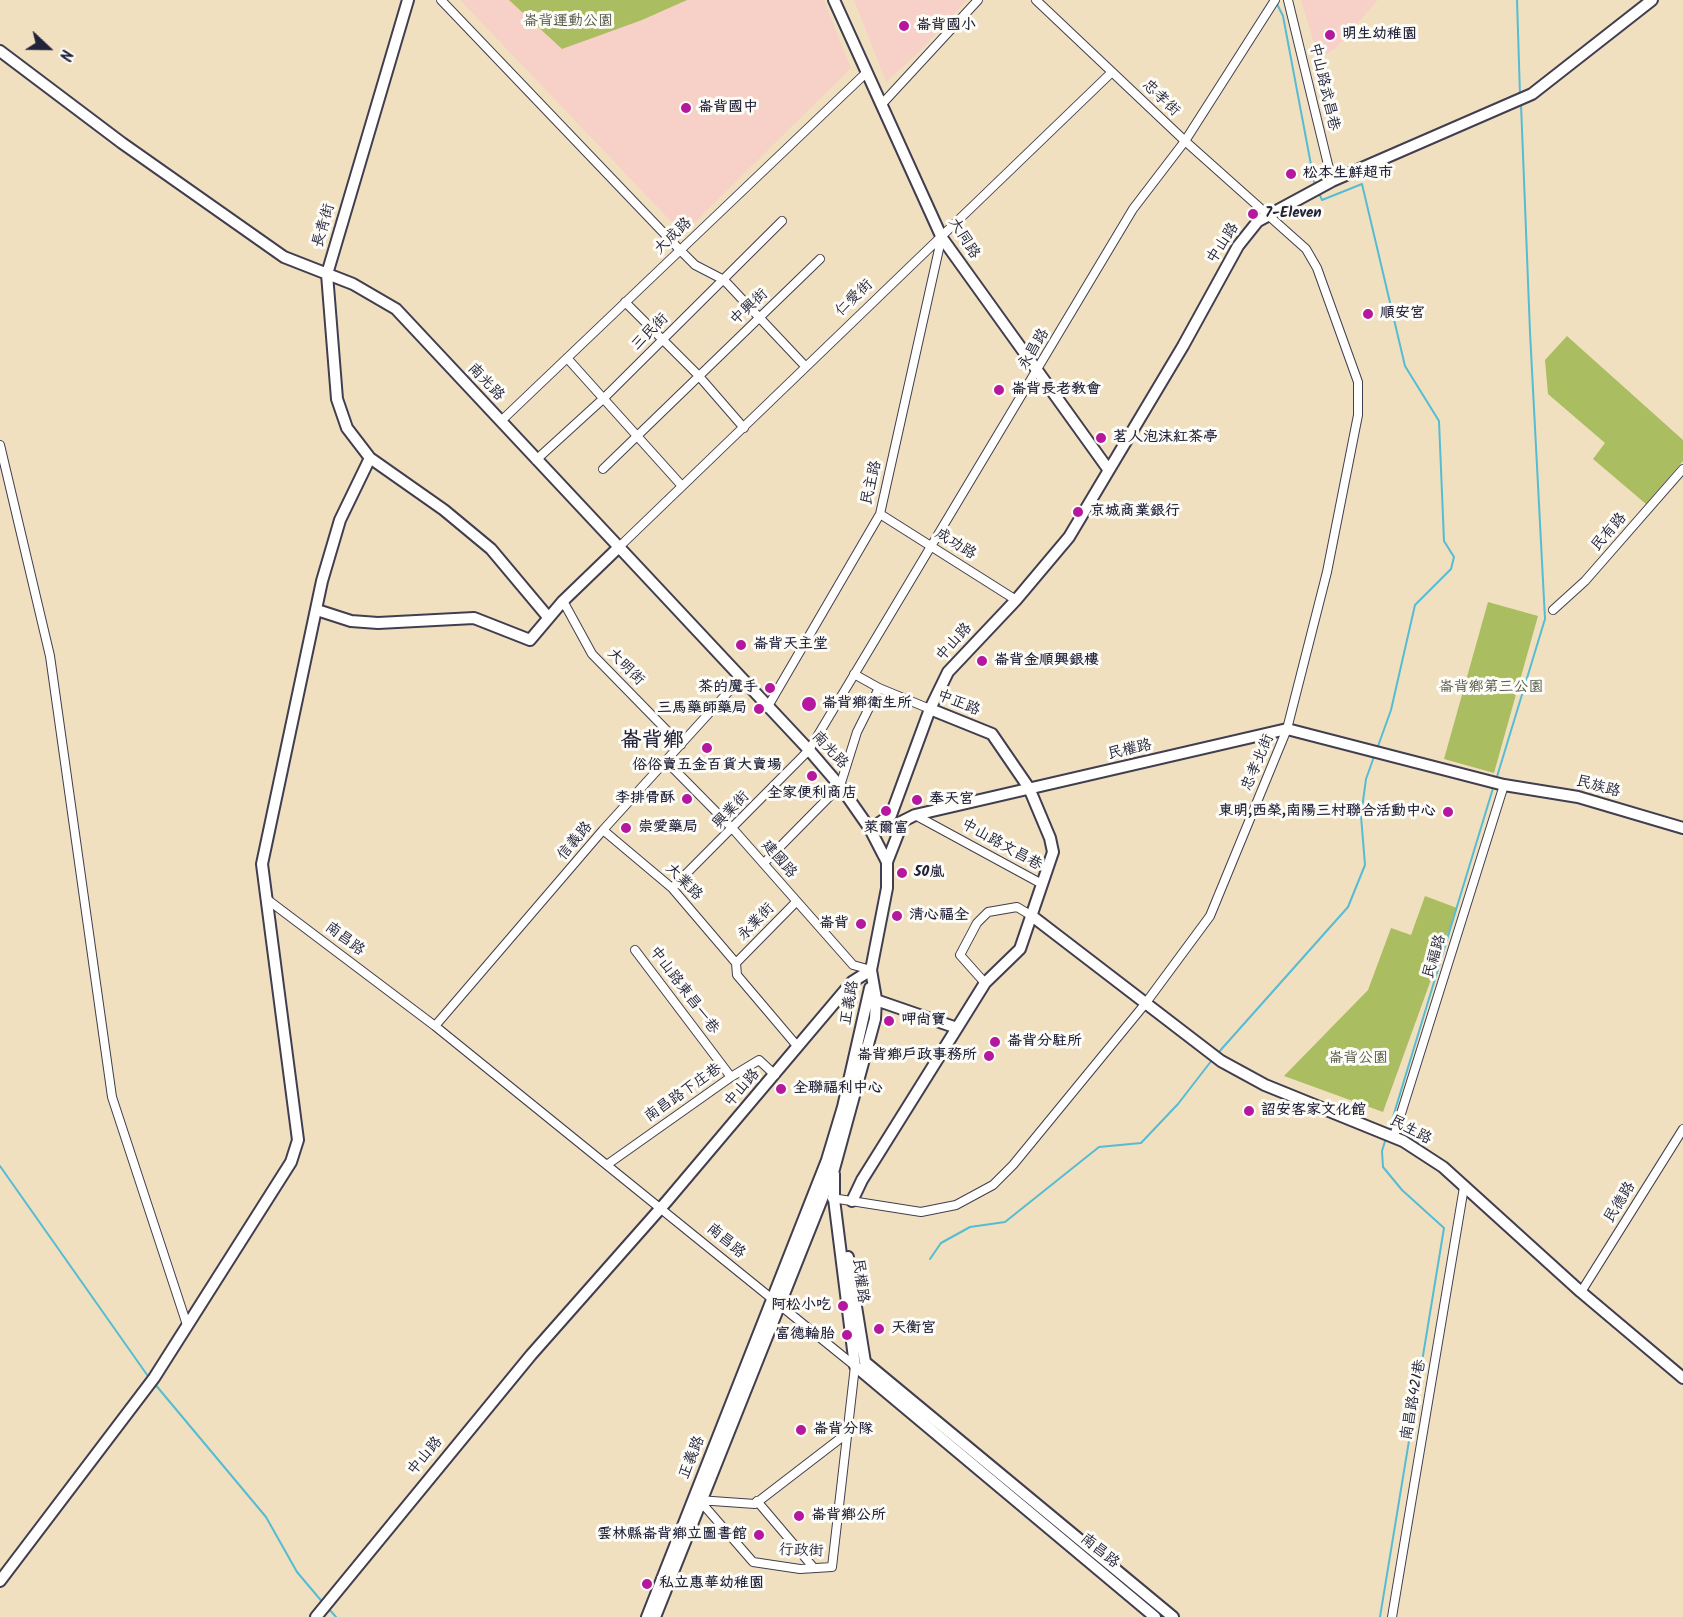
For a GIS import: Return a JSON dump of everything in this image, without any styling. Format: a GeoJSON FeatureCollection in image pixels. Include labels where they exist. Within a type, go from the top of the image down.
{"type":"FeatureCollection","features":[{"type":"Feature","properties":{"kind":"street","name":"長青街"},"geometry":{"type":"LineString","coordinates":[[408,0],[327,274],[337,399],[347,428],[370,458],[444,510],[491,549],[548,617]]}},
{"type":"Feature","properties":{"kind":"street"},"geometry":{"type":"LineString","coordinates":[[441,0],[680,250],[695,265],[724,280],[805,366]]}},
{"type":"Feature","properties":{"kind":"street","name":"大同路"},"geometry":{"type":"LineString","coordinates":[[834,0],[942,238],[1108,469]]}},
{"type":"Feature","properties":{"kind":"street"},"geometry":{"type":"LineString","coordinates":[[882,104],[978,0]]}},
{"type":"Feature","properties":{"kind":"street","name":"忠孝街"},"geometry":{"type":"LineString","coordinates":[[1036,0],[1266,216]]}},
{"type":"Feature","properties":{"kind":"street","name":"永昌路"},"geometry":{"type":"LineString","coordinates":[[809,750],[1133,210],[1185,141],[1275,0]]}},
{"type":"Feature","properties":{"kind":"street","name":"中山路武昌巷"},"geometry":{"type":"LineString","coordinates":[[1288,0],[1332,181]]}},
{"type":"Feature","properties":{"kind":"street","name":"中山路"},"geometry":{"type":"LineString","coordinates":[[891,815],[930,709],[948,672],[1016,600],[1069,537],[1183,346],[1238,246],[1258,221],[1332,181],[1532,94],[1652,0]]}},
{"type":"Feature","properties":{"kind":"street","name":"南光路"},"geometry":{"type":"LineString","coordinates":[[0,51],[122,143],[284,257],[360,287],[396,309],[766,708],[809,750],[840,786],[870,829],[887,862]]}},
{"type":"Feature","properties":{"kind":"street","name":"大成路"},"geometry":{"type":"LineString","coordinates":[[501,421],[867,72]]}},
{"type":"Feature","properties":{"kind":"street","name":"仁愛街"},"geometry":{"type":"LineString","coordinates":[[618,548],[1112,72]]}},
{"type":"Feature","properties":{"kind":"street","name":"忠孝北街"},"geometry":{"type":"LineString","coordinates":[[824,1196],[877,1208],[921,1212],[956,1205],[993,1185],[1013,1165],[1144,1004],[1210,916],[1287,729],[1327,572],[1359,404],[1358,382],[1317,268],[1306,249],[1266,216]]}},
{"type":"Feature","properties":{"kind":"street","name":"三民街"},"geometry":{"type":"LineString","coordinates":[[536,460],[604,398],[782,221]]}},
{"type":"Feature","properties":{"kind":"street","name":"民主路"},"geometry":{"type":"LineString","coordinates":[[766,708],[880,514],[935,258],[942,238]]}},
{"type":"Feature","properties":{"kind":"street"},"geometry":{"type":"LineString","coordinates":[[922,254],[935,258]]}},
{"type":"Feature","properties":{"kind":"street","name":"中興街"},"geometry":{"type":"LineString","coordinates":[[698,375],[820,260]]}},
{"type":"Feature","properties":{"kind":"street"},"geometry":{"type":"LineString","coordinates":[[626,302],[698,375],[744,428]]}},
{"type":"Feature","properties":{"kind":"street"},"geometry":{"type":"LineString","coordinates":[[567,358],[682,486]]}},
{"type":"Feature","properties":{"kind":"street"},"geometry":{"type":"LineString","coordinates":[[603,469],[698,375]]}},
{"type":"Feature","properties":{"kind":"street"},"geometry":{"type":"LineString","coordinates":[[0,445],[50,656],[111,1096],[187,1325]]}},
{"type":"Feature","properties":{"kind":"street"},"geometry":{"type":"LineString","coordinates":[[0,1581],[154,1378],[291,1162],[298,1140],[262,864],[317,610],[340,520],[370,458]]}},
{"type":"Feature","properties":{"kind":"street","name":"民有路"},"geometry":{"type":"LineString","coordinates":[[1553,610],[1585,581],[1683,469]]}},
{"type":"Feature","properties":{"kind":"street","name":"成功路"},"geometry":{"type":"LineString","coordinates":[[880,514],[1016,600]]}},
{"type":"Feature","properties":{"kind":"street"},"geometry":{"type":"LineString","coordinates":[[317,610],[351,621],[378,623],[474,618],[530,640],[563,601],[618,548]]}},
{"type":"Feature","properties":{"kind":"street","name":"大明街"},"geometry":{"type":"LineString","coordinates":[[563,601],[592,654],[681,744]]}},
{"type":"Feature","properties":{"kind":"street","name":"中正路"},"geometry":{"type":"LineString","coordinates":[[854,674],[879,688],[992,734],[1029,788]]}},
{"type":"Feature","properties":{"kind":"street","name":"信義路"},"geometry":{"type":"LineString","coordinates":[[435,1026],[603,830],[740,679]]}},
{"type":"Feature","properties":{"kind":"street"},"geometry":{"type":"LineString","coordinates":[[764,863],[840,786],[857,732],[879,688]]}},
{"type":"Feature","properties":{"kind":"street","name":"民權路"},"geometry":{"type":"LineString","coordinates":[[903,821],[915,815],[1287,729],[1504,785]]}},
{"type":"Feature","properties":{"kind":"street","name":"興業街"},"geometry":{"type":"LineString","coordinates":[[672,888],[734,829],[809,750]]}},
{"type":"Feature","properties":{"kind":"street","name":"建國路"},"geometry":{"type":"LineString","coordinates":[[667,762],[734,829],[853,965],[871,970]]}},
{"type":"Feature","properties":{"kind":"street","name":"民族路"},"geometry":{"type":"LineString","coordinates":[[1504,785],[1578,797],[1683,828]]}},
{"type":"Feature","properties":{"kind":"street","name":"民福路"},"geometry":{"type":"LineString","coordinates":[[1394,1136],[1504,785]]}},
{"type":"Feature","properties":{"kind":"street"},"geometry":{"type":"LineString","coordinates":[[852,1201],[862,1180],[985,983],[1020,949],[1053,852],[1050,838],[1029,788]]}},
{"type":"Feature","properties":{"kind":"street"},"geometry":{"type":"LineString","coordinates":[[870,829],[891,815],[903,821],[887,862],[887,888],[871,970]]}},
{"type":"Feature","properties":{"kind":"street","name":"中山路文昌巷"},"geometry":{"type":"LineString","coordinates":[[915,815],[1042,884]]}},
{"type":"Feature","properties":{"kind":"street","name":"大業路"},"geometry":{"type":"LineString","coordinates":[[603,830],[672,888],[736,963],[737,975],[798,1047]]}},
{"type":"Feature","properties":{"kind":"street","name":"南昌路"},"geometry":{"type":"LineString","coordinates":[[268,900],[435,1026],[608,1164],[775,1304],[860,1364],[1173,1617]]}},
{"type":"Feature","properties":{"kind":"street","name":"永業街"},"geometry":{"type":"LineString","coordinates":[[736,963],[796,902]]}},
{"type":"Feature","properties":{"kind":"street"},"geometry":{"type":"LineString","coordinates":[[985,983],[960,955],[977,924],[988,912],[1017,907],[1032,916]]}},
{"type":"Feature","properties":{"kind":"street","name":"民生路"},"geometry":{"type":"LineString","coordinates":[[1032,916],[1221,1061],[1265,1085],[1394,1136],[1443,1167],[1581,1292],[1683,1378]]}},
{"type":"Feature","properties":{"kind":"street","name":"中山路東昌一巷"},"geometry":{"type":"LineString","coordinates":[[635,950],[731,1077]]}},
{"type":"Feature","properties":{"kind":"street","name":"中山路"},"geometry":{"type":"LineString","coordinates":[[316,1617],[531,1355],[661,1208],[852,982],[871,970]]}},
{"type":"Feature","properties":{"kind":"street","name":"正義路"},"geometry":{"type":"LineString","coordinates":[[646,1617],[697,1500],[775,1304],[824,1196],[843,1107],[873,998],[871,970]]}},
{"type":"Feature","properties":{"kind":"street"},"geometry":{"type":"LineString","coordinates":[[873,998],[957,1028]]}},
{"type":"Feature","properties":{"kind":"street","name":"南昌路下庄巷"},"geometry":{"type":"LineString","coordinates":[[608,1164],[731,1077],[759,1060],[775,1075]]}},
{"type":"Feature","properties":{"kind":"street","name":"民德路"},"geometry":{"type":"LineString","coordinates":[[1581,1292],[1683,1129]]}},
{"type":"Feature","properties":{"kind":"street","name":"民權路"},"geometry":{"type":"LineString","coordinates":[[831,1165],[824,1196],[860,1364]]}},
{"type":"Feature","properties":{"kind":"street","name":"南昌路421巷"},"geometry":{"type":"LineString","coordinates":[[1392,1617],[1464,1187]]}},
{"type":"Feature","properties":{"kind":"street","name":"南昌路"},"geometry":{"type":"LineString","coordinates":[[860,1364],[1155,1617]]}},
{"type":"Feature","properties":{"kind":"street","name":"行政街"},"geometry":{"type":"LineString","coordinates":[[697,1500],[753,1562],[800,1569],[832,1567],[846,1434],[860,1364]]}},
{"type":"Feature","properties":{"kind":"street"},"geometry":{"type":"LineString","coordinates":[[697,1500],[755,1504],[846,1434]]}},
{"type":"Feature","properties":{"kind":"street","name":"正義路"},"geometry":{"type":"LineString","coordinates":[[655,1617],[697,1500]]}},
{"type":"Feature","properties":{"kind":"street"},"geometry":{"type":"LineString","coordinates":[[758,1501],[813,1567]]}},
{"type":"Feature","properties":{"kind":"shaded area","name":"崙背國中"},"geometry":{"type":"Polygon","coordinates":[[[460,0],[824,0],[851,68],[683,234],[460,0]]]}},
{"type":"Feature","properties":{"kind":"shaded area","name":"崙背國小"},"geometry":{"type":"Polygon","coordinates":[[[854,0],[967,0],[919,52],[886,82],[854,0]]]}},
{"type":"Feature","properties":{"kind":"shaded area","name":"明生幼稚園"},"geometry":{"type":"Polygon","coordinates":[[[1301,0],[1378,0],[1337,47],[1319,60],[1301,0]]]}},
{"type":"Feature","properties":{"kind":"green space","name":"崙背運動公園"},"geometry":{"type":"Polygon","coordinates":[[[509,0],[687,0],[642,20],[562,49],[509,0]]]}},
{"type":"Feature","properties":{"kind":"green space"},"geometry":{"type":"Polygon","coordinates":[[[1567,336],[1683,440],[1683,461],[1646,504],[1593,459],[1605,443],[1548,394],[1545,360],[1567,336]]]}},
{"type":"Feature","properties":{"kind":"green space","name":"崙背鄉第三公園"},"geometry":{"type":"Polygon","coordinates":[[[1488,602],[1538,616],[1494,773],[1444,759],[1488,602]]]}},
{"type":"Feature","properties":{"kind":"green space","name":"崙背公園"},"geometry":{"type":"Polygon","coordinates":[[[1425,896],[1457,908],[1383,1112],[1284,1076],[1368,990],[1391,928],[1411,935],[1425,896]]]}},
{"type":"Feature","properties":{"kind":"waterway"},"geometry":{"type":"LineString","coordinates":[[1517,0],[1520,95]]}},
{"type":"Feature","properties":{"kind":"waterway"},"geometry":{"type":"LineString","coordinates":[[1277,4],[1283,16],[1315,186]]}},
{"type":"Feature","properties":{"kind":"waterway"},"geometry":{"type":"LineString","coordinates":[[1496,780],[1545,619],[1521,104]]}},
{"type":"Feature","properties":{"kind":"waterway"},"geometry":{"type":"LineString","coordinates":[[1319,193],[1322,200],[1362,184],[1405,366],[1439,421],[1444,541],[1454,557],[1451,569],[1415,605],[1391,710],[1377,749]]}},
{"type":"Feature","properties":{"kind":"waterway"},"geometry":{"type":"LineString","coordinates":[[1218,1053],[1348,907],[1365,865],[1361,816],[1366,779],[1375,754]]}},
{"type":"Feature","properties":{"kind":"waterway"},"geometry":{"type":"LineString","coordinates":[[1389,1130],[1494,785]]}},
{"type":"Feature","properties":{"kind":"waterway"},"geometry":{"type":"LineString","coordinates":[[930,1259],[941,1243],[970,1227],[1005,1222],[1099,1147],[1141,1143],[1178,1104],[1212,1060]]}},
{"type":"Feature","properties":{"kind":"waterway"},"geometry":{"type":"LineString","coordinates":[[1380,1617],[1444,1228],[1402,1190],[1383,1167],[1382,1151],[1386,1138]]}},
{"type":"Feature","properties":{"kind":"waterway"},"geometry":{"type":"LineString","coordinates":[[0,1166],[150,1379]]}},
{"type":"Feature","properties":{"kind":"waterway"},"geometry":{"type":"LineString","coordinates":[[154,1383],[266,1517],[297,1572],[324,1604]]}},
{"type":"Feature","properties":{"kind":"waterway"},"geometry":{"type":"LineString","coordinates":[[328,1608],[336,1617]]}},
{"type":"Feature","properties":{"kind":"place","name":"崙背國小"},"geometry":{"type":"Point","coordinates":[904,26]}},
{"type":"Feature","properties":{"kind":"place","name":"明生幼稚園"},"geometry":{"type":"Point","coordinates":[1330,35]}},
{"type":"Feature","properties":{"kind":"place","name":"崙背國中"},"geometry":{"type":"Point","coordinates":[686,108]}},
{"type":"Feature","properties":{"kind":"place","name":"松本生鮮超市"},"geometry":{"type":"Point","coordinates":[1291,174]}},
{"type":"Feature","properties":{"kind":"place","name":"7-Eleven"},"geometry":{"type":"Point","coordinates":[1253,214]}},
{"type":"Feature","properties":{"kind":"place","name":"順安宮"},"geometry":{"type":"Point","coordinates":[1368,314]}},
{"type":"Feature","properties":{"kind":"place","name":"崙背長老教會"},"geometry":{"type":"Point","coordinates":[999,390]}},
{"type":"Feature","properties":{"kind":"place","name":"茗人泡沫紅茶亭"},"geometry":{"type":"Point","coordinates":[1101,438]}},
{"type":"Feature","properties":{"kind":"place","name":"京城商業銀行"},"geometry":{"type":"Point","coordinates":[1078,512]}},
{"type":"Feature","properties":{"kind":"place","name":"崙背天主堂"},"geometry":{"type":"Point","coordinates":[741,645]}},
{"type":"Feature","properties":{"kind":"place","name":"崙背金順興銀樓"},"geometry":{"type":"Point","coordinates":[982,661]}},
{"type":"Feature","properties":{"kind":"place","name":"茶的魔手"},"geometry":{"type":"Point","coordinates":[770,688]}},
{"type":"Feature","properties":{"kind":"place","name":"崙背鄉衛生所"},"geometry":{"type":"Point","coordinates":[809,704]}},
{"type":"Feature","properties":{"kind":"place","name":"三馬藥師藥局"},"geometry":{"type":"Point","coordinates":[759,709]}},
{"type":"Feature","properties":{"kind":"place","name":"俗俗賣五金百貨大賣場"},"geometry":{"type":"Point","coordinates":[707,748]}},
{"type":"Feature","properties":{"kind":"place","name":"全家便利商店"},"geometry":{"type":"Point","coordinates":[812,776]}},
{"type":"Feature","properties":{"kind":"place","name":"李排骨酥"},"geometry":{"type":"Point","coordinates":[687,799]}},
{"type":"Feature","properties":{"kind":"place","name":"奉天宮"},"geometry":{"type":"Point","coordinates":[917,800]}},
{"type":"Feature","properties":{"kind":"place","name":"萊爾富"},"geometry":{"type":"Point","coordinates":[886,811]}},
{"type":"Feature","properties":{"kind":"place","name":"東明,西榮,南陽三村聯合活動中心"},"geometry":{"type":"Point","coordinates":[1448,812]}},
{"type":"Feature","properties":{"kind":"place","name":"崇愛藥局"},"geometry":{"type":"Point","coordinates":[626,828]}},
{"type":"Feature","properties":{"kind":"place","name":"50嵐"},"geometry":{"type":"Point","coordinates":[902,873]}},
{"type":"Feature","properties":{"kind":"place","name":"清心福全"},"geometry":{"type":"Point","coordinates":[897,916]}},
{"type":"Feature","properties":{"kind":"place","name":"崙背"},"geometry":{"type":"Point","coordinates":[861,924]}},
{"type":"Feature","properties":{"kind":"place","name":"呷尚寶"},"geometry":{"type":"Point","coordinates":[889,1021]}},
{"type":"Feature","properties":{"kind":"place","name":"崙背分駐所"},"geometry":{"type":"Point","coordinates":[995,1042]}},
{"type":"Feature","properties":{"kind":"place","name":"崙背鄉戶政事務所"},"geometry":{"type":"Point","coordinates":[989,1056]}},
{"type":"Feature","properties":{"kind":"place","name":"全聯福利中心"},"geometry":{"type":"Point","coordinates":[781,1089]}},
{"type":"Feature","properties":{"kind":"place","name":"詔安客家文化館"},"geometry":{"type":"Point","coordinates":[1249,1111]}},
{"type":"Feature","properties":{"kind":"place","name":"阿松小吃"},"geometry":{"type":"Point","coordinates":[843,1306]}},
{"type":"Feature","properties":{"kind":"place","name":"天衡宮"},"geometry":{"type":"Point","coordinates":[879,1329]}},
{"type":"Feature","properties":{"kind":"place","name":"富德輪胎"},"geometry":{"type":"Point","coordinates":[847,1335]}},
{"type":"Feature","properties":{"kind":"place","name":"崙背分隊"},"geometry":{"type":"Point","coordinates":[801,1430]}},
{"type":"Feature","properties":{"kind":"place","name":"崙背鄉公所"},"geometry":{"type":"Point","coordinates":[799,1516]}},
{"type":"Feature","properties":{"kind":"place","name":"雲林縣崙背鄉立圖書館"},"geometry":{"type":"Point","coordinates":[759,1535]}},
{"type":"Feature","properties":{"kind":"place","name":"私立惠華幼稚園"},"geometry":{"type":"Point","coordinates":[647,1584]}},
{"type":"Feature","properties":{"kind":"district","name":"崙背鄉"},"geometry":{"type":"Point","coordinates":[652,742]}}]}
